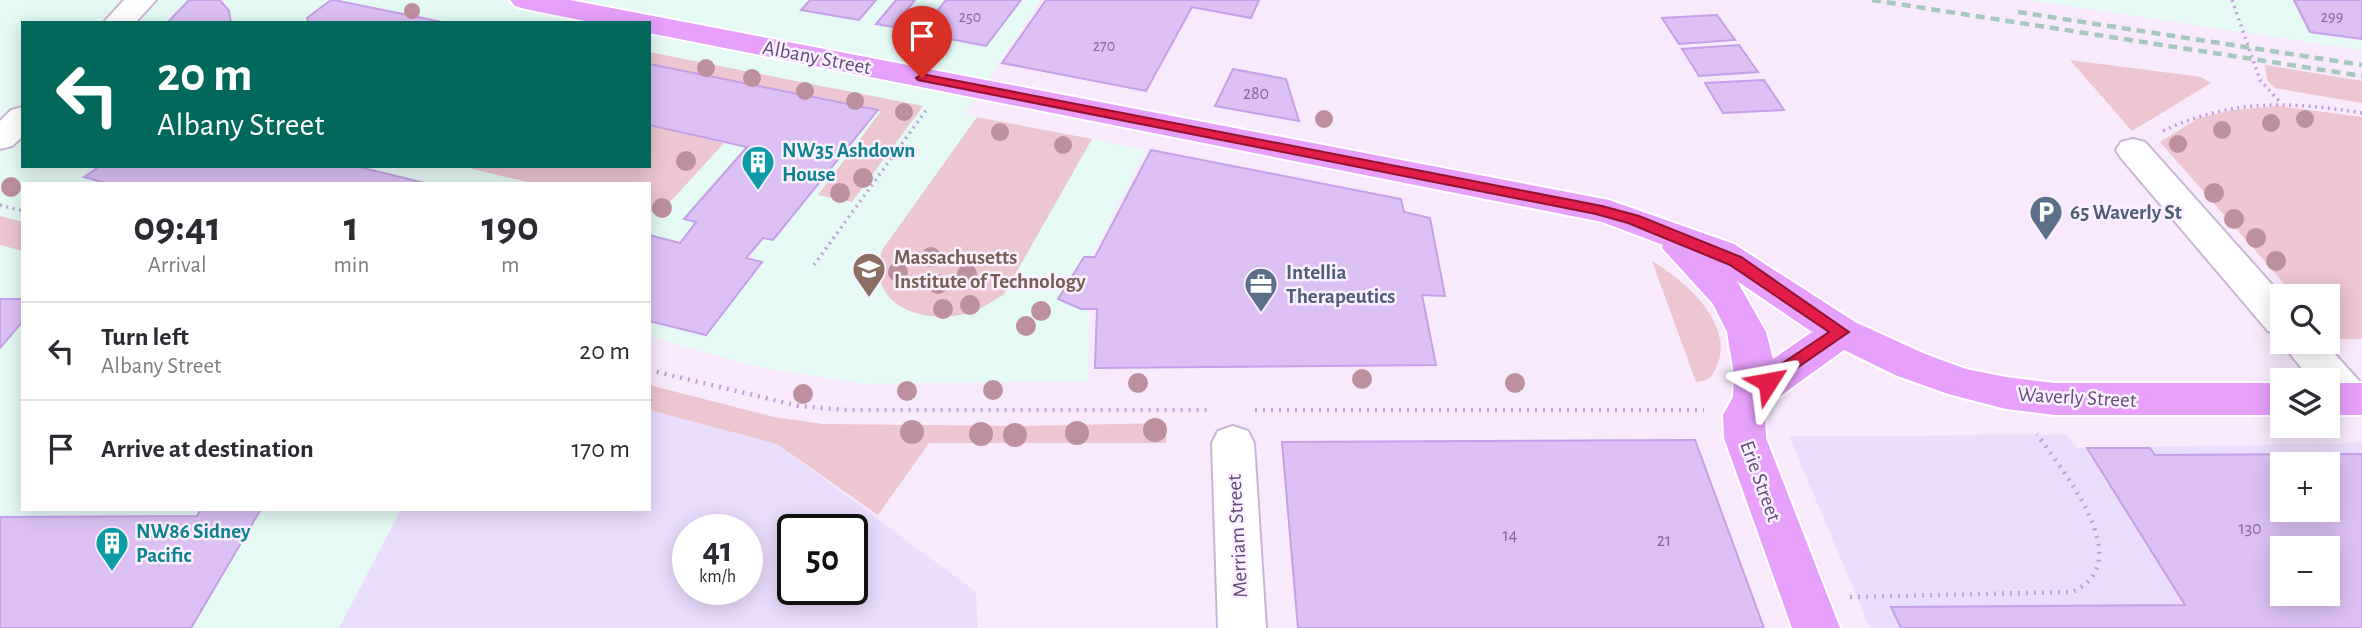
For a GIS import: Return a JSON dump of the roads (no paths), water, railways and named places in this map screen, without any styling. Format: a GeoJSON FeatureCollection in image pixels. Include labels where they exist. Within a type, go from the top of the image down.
{"type":"FeatureCollection","features":[{"type":"Feature","properties":{"kind":"main road"},"geometry":{"type":"LineString","coordinates":[[525,0],[631,21]]}},
{"type":"Feature","properties":{"kind":"main road","name":"Albany Street"},"geometry":{"type":"LineString","coordinates":[[651,24],[1597,209],[1644,224],[1736,261],[1841,332]]}},
{"type":"Feature","properties":{"kind":"main road","name":"Albany Street"},"geometry":{"type":"LineString","coordinates":[[1644,224],[1696,261],[1731,298],[1748,332],[1753,358],[1749,403]]}},
{"type":"Feature","properties":{"kind":"main road"},"geometry":{"type":"LineString","coordinates":[[1749,403],[1768,382],[1841,332]]}},
{"type":"Feature","properties":{"kind":"main road","name":"Waverly Street"},"geometry":{"type":"LineString","coordinates":[[1841,332],[1874,350],[1927,371],[2006,393],[2095,400],[2270,399]]}},
{"type":"Feature","properties":{"kind":"main road","name":"Erie Street"},"geometry":{"type":"LineString","coordinates":[[1749,403],[1742,423],[1747,447],[1831,612]]}},
{"type":"Feature","properties":{"kind":"street"},"geometry":{"type":"LineString","coordinates":[[120,21],[141,0]]}},
{"type":"Feature","properties":{"kind":"street"},"geometry":{"type":"LineString","coordinates":[[0,139],[21,119]]}},
{"type":"Feature","properties":{"kind":"street"},"geometry":{"type":"LineString","coordinates":[[2133,150],[2270,307]]}},
{"type":"Feature","properties":{"kind":"street"},"geometry":{"type":"LineString","coordinates":[[2311,354],[2347,399]]}},
{"type":"Feature","properties":{"kind":"street","name":"Merriam Street"},"geometry":{"type":"LineString","coordinates":[[1232,421],[1242,628]]}},
{"type":"Feature","properties":{"kind":"railway"},"geometry":{"type":"LineString","coordinates":[[1872,0],[2362,76]]}},
{"type":"Feature","properties":{"kind":"railway"},"geometry":{"type":"LineString","coordinates":[[2018,12],[2362,65]]}},
{"type":"Feature","properties":{"kind":"place","name":"NW35 Ashdown House"},"geometry":{"type":"Point","coordinates":[758,192]}},
{"type":"Feature","properties":{"kind":"place","name":"65 Waverly St"},"geometry":{"type":"Point","coordinates":[2046,242]}},
{"type":"Feature","properties":{"kind":"place","name":"Massachusetts Institute of Technology"},"geometry":{"type":"Point","coordinates":[869,299]}},
{"type":"Feature","properties":{"kind":"place","name":"Intellia Therapeutics"},"geometry":{"type":"Point","coordinates":[1261,314]}},
{"type":"Feature","properties":{"kind":"place","name":"NW86 Sidney Pacific"},"geometry":{"type":"Point","coordinates":[112,573]}}]}
